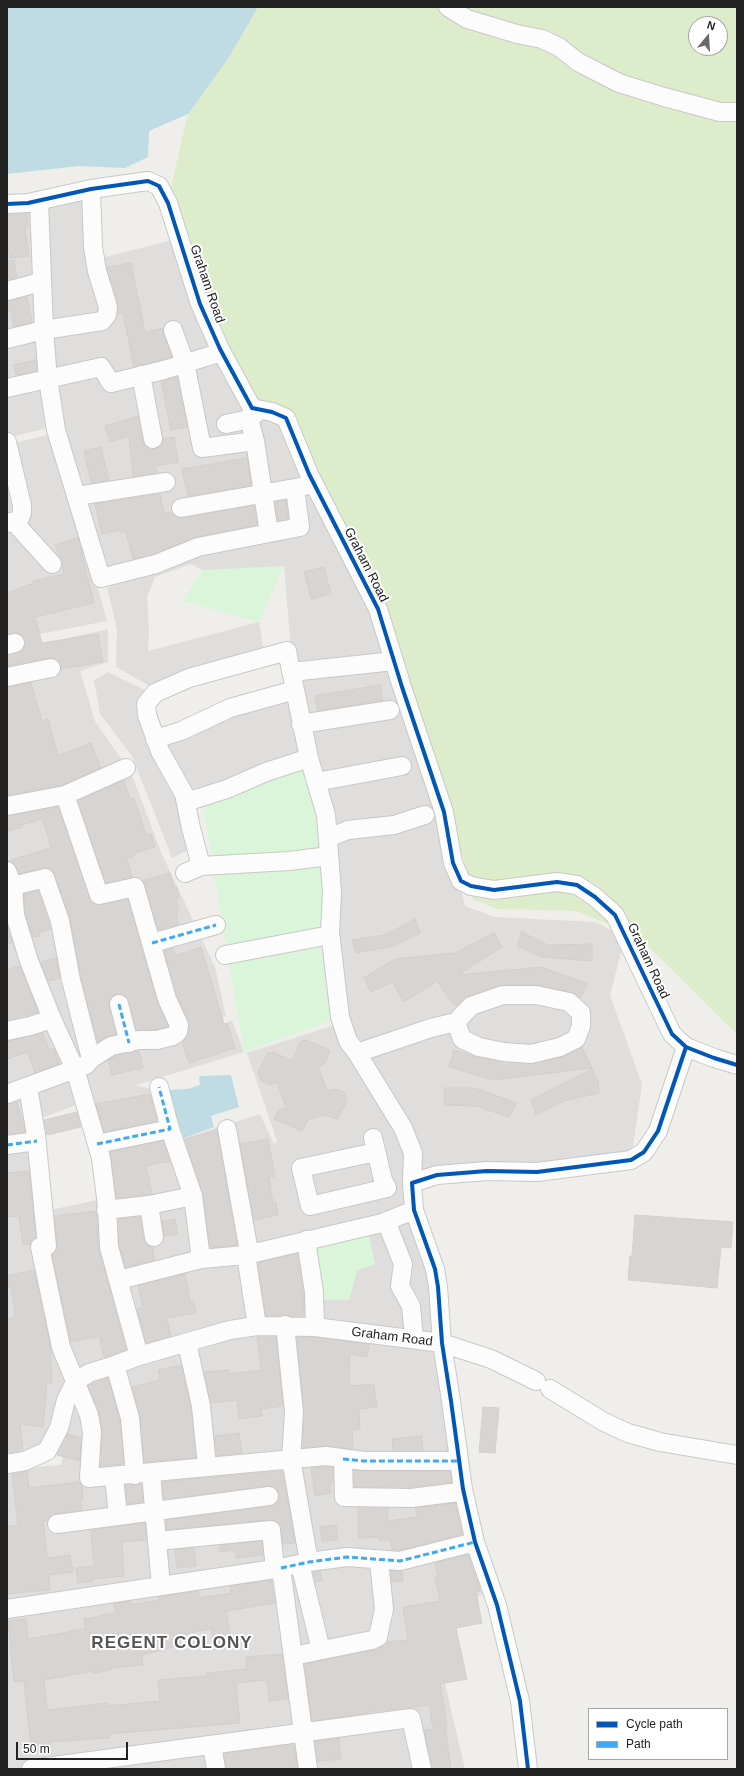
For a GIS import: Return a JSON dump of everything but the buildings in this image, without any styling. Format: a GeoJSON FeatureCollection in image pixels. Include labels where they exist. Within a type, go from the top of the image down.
{"type":"FeatureCollection","features":[{"type":"Feature","properties":{"kind":"street"},"geometry":{"type":"LineString","coordinates":[[448,7],[467,19],[517,34],[542,39],[559,47],[578,62],[619,83],[664,98],[720,112],[737,112]]}},
{"type":"Feature","properties":{"kind":"street","name":"Graham Road"},"geometry":{"type":"LineString","coordinates":[[7,204],[39,201],[91,189],[148,181],[159,186],[168,203],[200,304],[222,352],[255,414],[286,418],[314,484],[378,609],[444,812],[453,863],[461,881],[471,886],[494,890],[528,887],[557,882],[577,886],[595,897],[616,915],[672,1034],[686,1047],[737,1065]]}},
{"type":"Feature","properties":{"kind":"street"},"geometry":{"type":"LineString","coordinates":[[7,339],[44,330],[102,321],[107,315],[108,307],[97,271],[93,247],[91,189]]}},
{"type":"Feature","properties":{"kind":"street"},"geometry":{"type":"LineString","coordinates":[[39,201],[44,330],[48,379],[56,430],[101,578],[156,564],[198,548],[300,527],[295,488]]}},
{"type":"Feature","properties":{"kind":"street"},"geometry":{"type":"LineString","coordinates":[[7,291],[41,282]]}},
{"type":"Feature","properties":{"kind":"street"},"geometry":{"type":"LineString","coordinates":[[173,330],[185,363],[202,448],[255,441]]}},
{"type":"Feature","properties":{"kind":"street"},"geometry":{"type":"LineString","coordinates":[[7,388],[101,367],[111,383],[222,352]]}},
{"type":"Feature","properties":{"kind":"street"},"geometry":{"type":"LineString","coordinates":[[141,375],[153,439]]}},
{"type":"Feature","properties":{"kind":"street"},"geometry":{"type":"LineString","coordinates":[[226,424],[255,414],[255,441],[269,533]]}},
{"type":"Feature","properties":{"kind":"street"},"geometry":{"type":"LineString","coordinates":[[7,442],[22,504],[22,513],[13,522],[52,564]]}},
{"type":"Feature","properties":{"kind":"street"},"geometry":{"type":"LineString","coordinates":[[77,496],[166,482]]}},
{"type":"Feature","properties":{"kind":"street"},"geometry":{"type":"LineString","coordinates":[[181,508],[227,501],[314,484]]}},
{"type":"Feature","properties":{"kind":"street","name":"Graham Road"},"geometry":{"type":"LineString","coordinates":[[75,1382],[89,1373],[115,1366],[139,1356],[230,1330],[257,1326],[285,1325],[315,1327],[442,1343],[438,1286],[435,1269],[414,1210],[412,1178],[414,1153],[403,1128],[348,1041],[340,1017],[330,935],[332,893],[326,815],[308,758],[287,651],[189,678],[155,693],[146,704],[147,715],[155,739]]}},
{"type":"Feature","properties":{"kind":"street"},"geometry":{"type":"LineString","coordinates":[[291,672],[394,661]]}},
{"type":"Feature","properties":{"kind":"street"},"geometry":{"type":"LineString","coordinates":[[7,677],[50,668]]}},
{"type":"Feature","properties":{"kind":"street"},"geometry":{"type":"LineString","coordinates":[[201,866],[184,794],[160,752],[155,739],[181,731],[230,708],[295,690]]}},
{"type":"Feature","properties":{"kind":"street"},"geometry":{"type":"LineString","coordinates":[[301,724],[390,710]]}},
{"type":"Feature","properties":{"kind":"street"},"geometry":{"type":"LineString","coordinates":[[186,802],[227,789],[266,772],[308,758]]}},
{"type":"Feature","properties":{"kind":"street"},"geometry":{"type":"LineString","coordinates":[[316,782],[402,766]]}},
{"type":"Feature","properties":{"kind":"street"},"geometry":{"type":"LineString","coordinates":[[7,806],[65,795],[126,768]]}},
{"type":"Feature","properties":{"kind":"street"},"geometry":{"type":"LineString","coordinates":[[7,1094],[86,1065],[91,1058],[111,1046],[139,1040],[157,1040],[173,1036],[178,1032],[179,1025],[168,999],[136,887],[99,895],[65,795]]}},
{"type":"Feature","properties":{"kind":"street"},"geometry":{"type":"LineString","coordinates":[[328,838],[348,830],[394,825],[424,815]]}},
{"type":"Feature","properties":{"kind":"street"},"geometry":{"type":"LineString","coordinates":[[185,874],[201,866],[289,861],[329,856]]}},
{"type":"Feature","properties":{"kind":"street"},"geometry":{"type":"LineString","coordinates":[[91,1058],[71,980],[60,921],[45,878],[10,888],[12,922],[52,1019],[75,1069],[101,1158],[109,1247],[139,1356]]}},
{"type":"Feature","properties":{"kind":"street"},"geometry":{"type":"LineString","coordinates":[[152,943],[216,925]]}},
{"type":"Feature","properties":{"kind":"street"},"geometry":{"type":"LineString","coordinates":[[225,954],[330,935]]}},
{"type":"Feature","properties":{"kind":"street"},"geometry":{"type":"LineString","coordinates":[[357,1053],[431,1028],[456,1022],[471,1006],[503,995],[536,995],[569,1002],[581,1013],[581,1026],[576,1039],[560,1047],[531,1054],[504,1052],[479,1046],[462,1039],[456,1022]]}},
{"type":"Feature","properties":{"kind":"street"},"geometry":{"type":"LineString","coordinates":[[119,1004],[129,1043]]}},
{"type":"Feature","properties":{"kind":"street"},"geometry":{"type":"LineString","coordinates":[[7,1031],[52,1019]]}},
{"type":"Feature","properties":{"kind":"street"},"geometry":{"type":"LineString","coordinates":[[383,1180],[487,1171],[537,1172],[631,1160],[644,1152],[658,1131],[686,1047]]}},
{"type":"Feature","properties":{"kind":"street"},"geometry":{"type":"LineString","coordinates":[[28,1087],[37,1141],[43,1246],[61,1347],[89,1415],[92,1432],[89,1478],[114,1477],[206,1466],[326,1456],[364,1461],[459,1461]]}},
{"type":"Feature","properties":{"kind":"street"},"geometry":{"type":"LineString","coordinates":[[159,1087],[170,1129],[193,1196],[201,1259]]}},
{"type":"Feature","properties":{"kind":"street"},"geometry":{"type":"LineString","coordinates":[[97,1144],[170,1129]]}},
{"type":"Feature","properties":{"kind":"street"},"geometry":{"type":"LineString","coordinates":[[227,1129],[248,1246],[246,1255],[257,1326]]}},
{"type":"Feature","properties":{"kind":"street"},"geometry":{"type":"LineString","coordinates":[[7,1145],[37,1141]]}},
{"type":"Feature","properties":{"kind":"street"},"geometry":{"type":"LineString","coordinates":[[375,1145],[383,1180],[386,1188],[310,1206],[301,1168],[375,1145]]}},
{"type":"Feature","properties":{"kind":"street"},"geometry":{"type":"LineString","coordinates":[[106,1210],[149,1205],[193,1196]]}},
{"type":"Feature","properties":{"kind":"street"},"geometry":{"type":"LineString","coordinates":[[149,1205],[154,1237]]}},
{"type":"Feature","properties":{"kind":"street"},"geometry":{"type":"LineString","coordinates":[[119,1280],[201,1259],[246,1255],[386,1221],[414,1210]]}},
{"type":"Feature","properties":{"kind":"street"},"geometry":{"type":"LineString","coordinates":[[386,1221],[403,1264],[400,1286],[411,1306],[414,1339]]}},
{"type":"Feature","properties":{"kind":"street"},"geometry":{"type":"LineString","coordinates":[[306,1240],[314,1292],[315,1327]]}},
{"type":"Feature","properties":{"kind":"street"},"geometry":{"type":"LineString","coordinates":[[285,1325],[294,1412],[291,1459],[305,1563],[321,1650]]}},
{"type":"Feature","properties":{"kind":"street"},"geometry":{"type":"LineString","coordinates":[[187,1343],[201,1406],[206,1466]]}},
{"type":"Feature","properties":{"kind":"street"},"geometry":{"type":"LineString","coordinates":[[528,1769],[520,1701],[497,1605],[475,1542],[462,1489],[442,1343],[491,1359],[543,1385],[604,1422],[628,1433],[660,1442],[737,1455]]}},
{"type":"Feature","properties":{"kind":"street"},"geometry":{"type":"LineString","coordinates":[[115,1366],[154,1512],[161,1586]]}},
{"type":"Feature","properties":{"kind":"street"},"geometry":{"type":"LineString","coordinates":[[7,1464],[25,1461],[47,1451],[59,1428],[66,1400],[75,1382]]}},
{"type":"Feature","properties":{"kind":"street"},"geometry":{"type":"LineString","coordinates":[[343,1459],[344,1497],[411,1498],[458,1492]]}},
{"type":"Feature","properties":{"kind":"street"},"geometry":{"type":"LineString","coordinates":[[114,1477],[118,1516]]}},
{"type":"Feature","properties":{"kind":"street"},"geometry":{"type":"LineString","coordinates":[[57,1524],[269,1496]]}},
{"type":"Feature","properties":{"kind":"street"},"geometry":{"type":"LineString","coordinates":[[157,1541],[271,1530],[293,1656],[308,1769]]}},
{"type":"Feature","properties":{"kind":"street"},"geometry":{"type":"LineString","coordinates":[[7,1609],[278,1569],[305,1563],[347,1557],[379,1561],[400,1561],[475,1542]]}},
{"type":"Feature","properties":{"kind":"street"},"geometry":{"type":"LineString","coordinates":[[293,1656],[372,1640],[378,1637],[384,1609],[379,1561]]}},
{"type":"Feature","properties":{"kind":"street"},"geometry":{"type":"LineString","coordinates":[[31,1769],[411,1718],[422,1769]]}},
{"type":"Feature","properties":{"kind":"street"},"geometry":{"type":"LineString","coordinates":[[212,1745],[216,1769]]}},
{"type":"Feature","properties":{"kind":"shaded area"},"geometry":{"type":"Polygon","coordinates":[[[92,193],[97,259],[177,239],[285,421],[309,482],[295,523],[103,581],[89,522],[82,478],[61,434],[54,382],[45,203],[92,193]]]}},
{"type":"Feature","properties":{"kind":"shaded area"},"geometry":{"type":"Polygon","coordinates":[[[35,206],[52,427],[7,438],[7,207],[35,206]]]}},
{"type":"Feature","properties":{"kind":"shaded area"},"geometry":{"type":"Polygon","coordinates":[[[55,433],[107,621],[45,633],[7,643],[7,445],[55,433]]]}},
{"type":"Feature","properties":{"kind":"shaded area"},"geometry":{"type":"Polygon","coordinates":[[[314,491],[375,612],[454,858],[465,906],[494,917],[595,922],[625,937],[610,995],[642,1084],[632,1154],[418,1177],[350,1034],[313,753],[191,795],[161,740],[299,691],[291,650],[284,566],[212,575],[191,564],[155,577],[147,597],[149,630],[148,651],[259,622],[264,652],[155,689],[116,667],[117,629],[107,588],[214,549],[303,532],[299,492],[314,491]]]}},
{"type":"Feature","properties":{"kind":"shaded area"},"geometry":{"type":"Polygon","coordinates":[[[108,629],[108,662],[80,671],[95,721],[123,762],[66,790],[7,802],[7,652],[108,629]]]}},
{"type":"Feature","properties":{"kind":"shaded area"},"geometry":{"type":"Polygon","coordinates":[[[108,672],[151,693],[143,707],[182,793],[194,847],[172,858],[132,756],[100,714],[94,680],[108,672]]]}},
{"type":"Feature","properties":{"kind":"shaded area"},"geometry":{"type":"Polygon","coordinates":[[[130,770],[161,852],[215,967],[226,1016],[180,1038],[129,1043],[78,1064],[33,960],[15,878],[7,853],[7,810],[130,770]]]}},
{"type":"Feature","properties":{"kind":"shaded area"},"geometry":{"type":"Polygon","coordinates":[[[7,877],[70,1067],[7,1089],[7,877]]]}},
{"type":"Feature","properties":{"kind":"shaded area"},"geometry":{"type":"Polygon","coordinates":[[[232,1020],[244,1052],[136,1085],[157,1091],[179,1140],[260,1114],[274,1144],[277,1141],[247,1053],[338,1024],[412,1152],[432,1270],[439,1339],[268,1321],[143,1351],[114,1244],[83,1070],[103,1055],[130,1048],[187,1042],[232,1020]]]}},
{"type":"Feature","properties":{"kind":"shaded area"},"geometry":{"type":"Polygon","coordinates":[[[74,1074],[81,1103],[34,1121],[45,1211],[103,1199],[136,1355],[68,1380],[55,1458],[7,1462],[7,1097],[74,1074]]]}},
{"type":"Feature","properties":{"kind":"shaded area"},"geometry":{"type":"Polygon","coordinates":[[[264,1328],[438,1346],[489,1594],[431,1604],[444,1680],[465,1769],[7,1769],[7,1469],[61,1465],[74,1388],[140,1362],[264,1328]]]}},
{"type":"Feature","properties":{"kind":"green space"},"geometry":{"type":"Polygon","coordinates":[[[258,7],[737,7],[737,1033],[728,1026],[640,938],[577,911],[498,909],[473,900],[466,883],[464,861],[404,684],[290,415],[255,406],[202,300],[169,195],[188,114],[228,59],[258,7]]]}},
{"type":"Feature","properties":{"kind":"green space"},"geometry":{"type":"Polygon","coordinates":[[[284,566],[259,622],[182,601],[203,570],[284,566]]]}},
{"type":"Feature","properties":{"kind":"green space"},"geometry":{"type":"Polygon","coordinates":[[[309,758],[340,1017],[244,1052],[202,799],[309,758]]]}},
{"type":"Feature","properties":{"kind":"green space"},"geometry":{"type":"Polygon","coordinates":[[[368,1230],[375,1264],[357,1271],[349,1300],[320,1300],[311,1242],[368,1230]]]}},
{"type":"Feature","properties":{"kind":"water"},"geometry":{"type":"Polygon","coordinates":[[[7,7],[258,7],[228,59],[188,114],[149,131],[148,157],[125,168],[79,166],[7,174],[7,7]]]}},
{"type":"Feature","properties":{"kind":"water"},"geometry":{"type":"Polygon","coordinates":[[[231,1075],[239,1107],[211,1116],[214,1127],[184,1138],[166,1090],[188,1089],[200,1085],[199,1076],[231,1075]]]}},
{"type":"Feature","properties":{"kind":"marked path"},"geometry":{"type":"LineString","coordinates":[[152,943],[216,925]]}},
{"type":"Feature","properties":{"kind":"marked path"},"geometry":{"type":"LineString","coordinates":[[119,1004],[129,1043]]}},
{"type":"Feature","properties":{"kind":"marked path"},"geometry":{"type":"LineString","coordinates":[[97,1144],[170,1129],[159,1087]]}},
{"type":"Feature","properties":{"kind":"marked path"},"geometry":{"type":"LineString","coordinates":[[7,1145],[37,1141]]}},
{"type":"Feature","properties":{"kind":"marked path"},"geometry":{"type":"LineString","coordinates":[[343,1459],[364,1461],[459,1461]]}},
{"type":"Feature","properties":{"kind":"marked path"},"geometry":{"type":"LineString","coordinates":[[281,1568],[309,1562],[347,1557],[400,1561],[475,1542]]}},
{"type":"Feature","properties":{"kind":"cycle path"},"geometry":{"type":"LineString","coordinates":[[7,204],[28,203],[91,189],[148,181],[159,186],[168,203],[200,304],[220,349],[252,408],[272,412],[286,418],[309,474],[378,609],[402,687],[444,812],[453,863],[461,881],[471,886],[494,890],[557,882],[577,885],[595,897],[615,915],[672,1034],[686,1047],[737,1065]]}},
{"type":"Feature","properties":{"kind":"cycle path"},"geometry":{"type":"LineString","coordinates":[[528,1769],[520,1701],[497,1605],[475,1542],[463,1489],[442,1343],[438,1287],[435,1269],[414,1210],[412,1183],[437,1175],[487,1171],[537,1172],[631,1160],[644,1152],[658,1131],[686,1047]]}},
{"type":"Feature","properties":{"kind":"district","name":"REGENT COLONY"},"geometry":{"type":"Point","coordinates":[172,1643]}}]}
